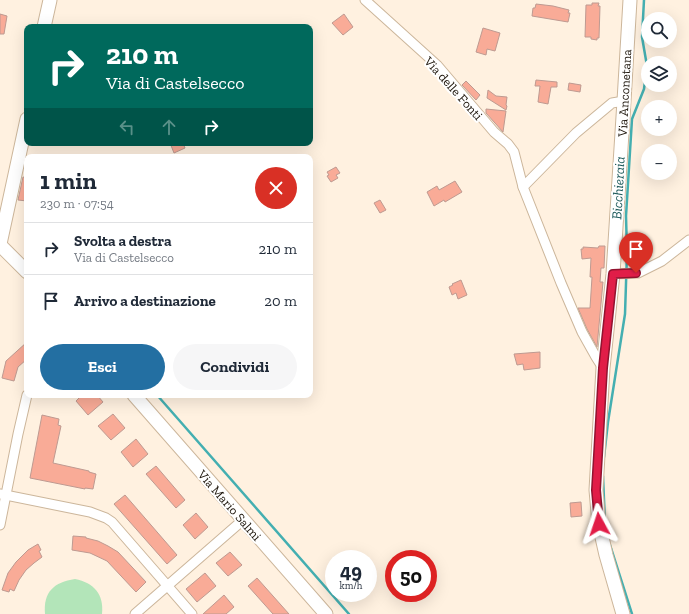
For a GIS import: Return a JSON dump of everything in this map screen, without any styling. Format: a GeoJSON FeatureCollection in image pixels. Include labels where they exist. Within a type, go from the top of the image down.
{"type":"FeatureCollection","features":[{"type":"Feature","properties":{"kind":"main road","name":"Via Anconetana"},"geometry":{"type":"LineString","coordinates":[[623,614],[599,524],[596,490],[603,368],[616,274],[630,0]]}},
{"type":"Feature","properties":{"kind":"main road"},"geometry":{"type":"LineString","coordinates":[[45,24],[52,2]]}},
{"type":"Feature","properties":{"kind":"main road"},"geometry":{"type":"LineString","coordinates":[[24,134],[0,244],[24,269]]}},
{"type":"Feature","properties":{"kind":"main road","name":"Via Mario Salmi"},"geometry":{"type":"LineString","coordinates":[[137,398],[326,614]]}},
{"type":"Feature","properties":{"kind":"street","name":"Via delle Fonti"},"geometry":{"type":"LineString","coordinates":[[366,0],[437,65],[494,132],[508,144],[514,152],[523,187],[582,332],[603,368]]}},
{"type":"Feature","properties":{"kind":"street"},"geometry":{"type":"LineString","coordinates":[[523,187],[526,182],[582,128],[612,103],[624,101]]}},
{"type":"Feature","properties":{"kind":"street"},"geometry":{"type":"LineString","coordinates":[[616,274],[636,273],[662,261],[689,240]]}},
{"type":"Feature","properties":{"kind":"street"},"geometry":{"type":"LineString","coordinates":[[0,525],[3,494],[26,398]]}},
{"type":"Feature","properties":{"kind":"street"},"geometry":{"type":"LineString","coordinates":[[3,494],[90,512],[106,518],[112,522],[192,614]]}},
{"type":"Feature","properties":{"kind":"street"},"geometry":{"type":"LineString","coordinates":[[135,614],[243,520]]}},
{"type":"Feature","properties":{"kind":"green space"},"geometry":{"type":"Polygon","coordinates":[[[75,579],[88,583],[96,590],[101,601],[102,614],[45,614],[46,600],[51,589],[68,580],[75,579]]]}},
{"type":"Feature","properties":{"kind":"building"},"geometry":{"type":"Polygon","coordinates":[[[592,3],[599,3],[598,6],[600,6],[599,38],[597,38],[597,40],[591,39],[591,37],[585,37],[586,5],[592,5],[592,3]]]}},
{"type":"Feature","properties":{"kind":"building"},"geometry":{"type":"Polygon","coordinates":[[[536,4],[569,10],[568,13],[570,13],[568,22],[532,16],[533,8],[535,8],[536,4]]]}},
{"type":"Feature","properties":{"kind":"building"},"geometry":{"type":"Polygon","coordinates":[[[0,14],[7,16],[4,34],[0,34],[0,14]]]}},
{"type":"Feature","properties":{"kind":"building"},"geometry":{"type":"Polygon","coordinates":[[[344,14],[353,27],[343,35],[332,23],[344,14]]]}},
{"type":"Feature","properties":{"kind":"building"},"geometry":{"type":"Polygon","coordinates":[[[483,28],[500,33],[495,51],[487,49],[486,55],[476,52],[483,28]]]}},
{"type":"Feature","properties":{"kind":"building"},"geometry":{"type":"Polygon","coordinates":[[[536,80],[557,82],[557,87],[551,87],[548,104],[538,102],[540,86],[535,86],[536,80]]]}},
{"type":"Feature","properties":{"kind":"building"},"geometry":{"type":"Polygon","coordinates":[[[466,81],[480,95],[476,100],[462,85],[466,81]]]}},
{"type":"Feature","properties":{"kind":"building"},"geometry":{"type":"Polygon","coordinates":[[[569,83],[581,85],[580,92],[568,90],[569,83]]]}},
{"type":"Feature","properties":{"kind":"building"},"geometry":{"type":"Polygon","coordinates":[[[488,90],[496,96],[507,97],[506,110],[487,98],[488,90]]]}},
{"type":"Feature","properties":{"kind":"building"},"geometry":{"type":"Polygon","coordinates":[[[486,109],[506,111],[503,132],[486,113],[486,109]]]}},
{"type":"Feature","properties":{"kind":"building"},"geometry":{"type":"Polygon","coordinates":[[[171,146],[184,146],[185,148],[174,153],[171,146]]]}},
{"type":"Feature","properties":{"kind":"building"},"geometry":{"type":"Polygon","coordinates":[[[336,167],[340,173],[336,175],[338,178],[331,182],[327,176],[329,175],[327,172],[336,167]]]}},
{"type":"Feature","properties":{"kind":"building"},"geometry":{"type":"Polygon","coordinates":[[[23,177],[24,201],[18,200],[23,177]]]}},
{"type":"Feature","properties":{"kind":"building"},"geometry":{"type":"Polygon","coordinates":[[[455,181],[462,192],[445,202],[444,200],[434,206],[427,192],[437,186],[439,190],[455,181]]]}},
{"type":"Feature","properties":{"kind":"building"},"geometry":{"type":"Polygon","coordinates":[[[380,200],[386,210],[380,213],[374,203],[380,200]]]}},
{"type":"Feature","properties":{"kind":"building"},"geometry":{"type":"Polygon","coordinates":[[[599,246],[605,246],[604,268],[601,268],[600,282],[603,282],[597,347],[578,308],[590,308],[592,277],[590,277],[591,258],[582,259],[581,249],[583,249],[583,247],[598,248],[599,246]]]}},
{"type":"Feature","properties":{"kind":"building"},"geometry":{"type":"Polygon","coordinates":[[[461,280],[467,295],[458,299],[456,293],[452,295],[449,287],[461,280]]]}},
{"type":"Feature","properties":{"kind":"building"},"geometry":{"type":"Polygon","coordinates":[[[24,345],[24,362],[18,367],[14,381],[2,378],[6,361],[24,345]]]}},
{"type":"Feature","properties":{"kind":"building"},"geometry":{"type":"Polygon","coordinates":[[[540,352],[540,368],[524,370],[523,364],[517,365],[514,354],[540,352]]]}},
{"type":"Feature","properties":{"kind":"building"},"geometry":{"type":"Polygon","coordinates":[[[79,398],[100,398],[103,402],[88,415],[76,401],[79,398]]]}},
{"type":"Feature","properties":{"kind":"building"},"geometry":{"type":"Polygon","coordinates":[[[113,414],[125,428],[111,440],[98,426],[113,414]]]}},
{"type":"Feature","properties":{"kind":"building"},"geometry":{"type":"Polygon","coordinates":[[[42,415],[59,419],[58,425],[61,426],[53,463],[96,474],[93,489],[85,489],[30,478],[42,415]]]}},
{"type":"Feature","properties":{"kind":"building"},"geometry":{"type":"Polygon","coordinates":[[[136,439],[148,454],[133,467],[121,452],[136,439]]]}},
{"type":"Feature","properties":{"kind":"building"},"geometry":{"type":"Polygon","coordinates":[[[156,466],[185,500],[176,508],[146,474],[156,466]]]}},
{"type":"Feature","properties":{"kind":"building"},"geometry":{"type":"Polygon","coordinates":[[[125,495],[177,555],[167,564],[114,504],[125,495]]]}},
{"type":"Feature","properties":{"kind":"building"},"geometry":{"type":"Polygon","coordinates":[[[581,502],[582,516],[571,517],[570,503],[581,502]]]}},
{"type":"Feature","properties":{"kind":"building"},"geometry":{"type":"Polygon","coordinates":[[[196,513],[208,527],[195,539],[183,525],[196,513]]]}},
{"type":"Feature","properties":{"kind":"building"},"geometry":{"type":"Polygon","coordinates":[[[73,536],[86,537],[98,541],[118,552],[146,582],[136,592],[107,561],[90,553],[72,550],[73,536]]]}},
{"type":"Feature","properties":{"kind":"building"},"geometry":{"type":"Polygon","coordinates":[[[38,544],[42,557],[26,570],[14,591],[10,589],[9,592],[2,590],[8,573],[16,562],[28,550],[38,544]]]}},
{"type":"Feature","properties":{"kind":"building"},"geometry":{"type":"Polygon","coordinates":[[[230,552],[242,565],[228,576],[216,563],[230,552]]]}},
{"type":"Feature","properties":{"kind":"building"},"geometry":{"type":"Polygon","coordinates":[[[205,573],[216,586],[197,602],[186,589],[205,573]]]}},
{"type":"Feature","properties":{"kind":"building"},"geometry":{"type":"Polygon","coordinates":[[[257,578],[289,614],[273,614],[248,586],[257,578]]]}},
{"type":"Feature","properties":{"kind":"building"},"geometry":{"type":"Polygon","coordinates":[[[224,595],[234,607],[226,614],[203,614],[224,595]]]}},
{"type":"Feature","properties":{"kind":"waterway","name":"Bicchieraia"},"geometry":{"type":"LineString","coordinates":[[604,457],[625,314],[627,253],[626,216],[632,119],[644,89],[647,66],[642,37],[644,0]]}},
{"type":"Feature","properties":{"kind":"waterway"},"geometry":{"type":"LineString","coordinates":[[160,398],[349,614]]}},
{"type":"Feature","properties":{"kind":"waterway","name":"Bicchieraia"},"geometry":{"type":"LineString","coordinates":[[603,476],[605,523]]}},
{"type":"Feature","properties":{"kind":"waterway","name":"Bicchieraia"},"geometry":{"type":"LineString","coordinates":[[610,545],[632,614]]}},
{"type":"Feature","properties":{"kind":"route"},"geometry":{"type":"LineString","coordinates":[[599,524],[596,490],[603,368],[613,274],[636,273]]}}]}
